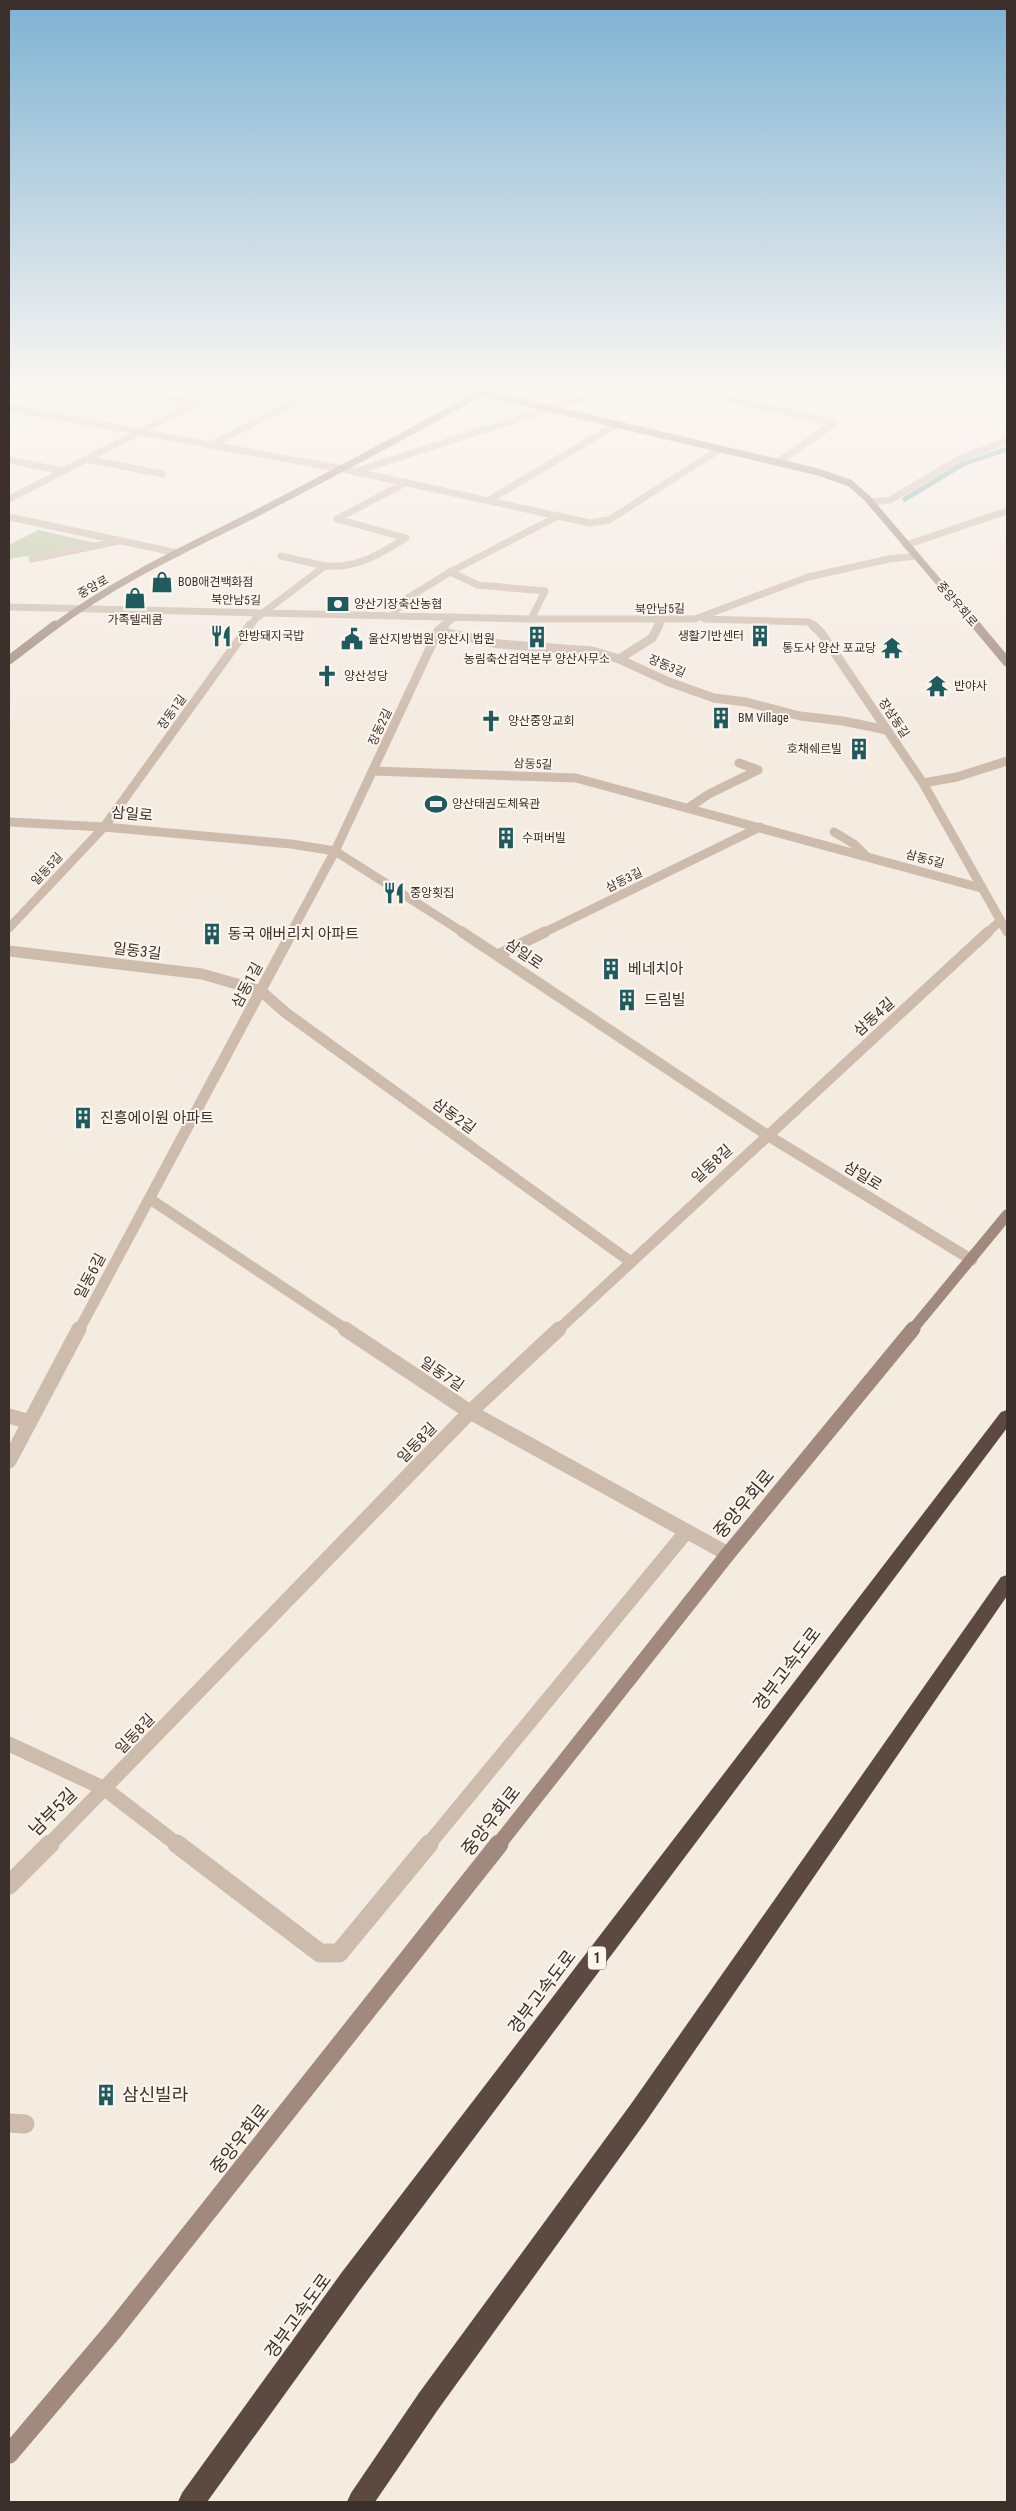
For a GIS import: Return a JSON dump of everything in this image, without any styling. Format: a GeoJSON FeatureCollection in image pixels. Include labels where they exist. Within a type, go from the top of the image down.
{"type":"FeatureCollection","features":[{"type":"Feature","properties":{"kind":"highway","name":"경부고속도로"},"geometry":{"type":"LineString","coordinates":[[191,2502],[351,2281],[1007,1416]]}},
{"type":"Feature","properties":{"kind":"highway"},"geometry":{"type":"LineString","coordinates":[[360,2502],[428,2402],[639,2112],[1007,1582]]}},
{"type":"Feature","properties":{"kind":"main road","name":"중앙로"},"geometry":{"type":"LineString","coordinates":[[9,660],[77,609],[178,553],[270,506]]}},
{"type":"Feature","properties":{"kind":"main road","name":"중앙우회로"},"geometry":{"type":"LineString","coordinates":[[873,506],[1007,662]]}},
{"type":"Feature","properties":{"kind":"main road","name":"중앙우회로"},"geometry":{"type":"LineString","coordinates":[[9,2454],[113,2332],[728,1554],[972,1260],[1007,1215]]}},
{"type":"Feature","properties":{"kind":"street"},"geometry":{"type":"LineString","coordinates":[[281,556],[343,569],[357,566],[406,538],[337,519],[361,506]]}},
{"type":"Feature","properties":{"kind":"street"},"geometry":{"type":"LineString","coordinates":[[519,506],[590,523],[609,520],[630,506]]}},
{"type":"Feature","properties":{"kind":"street"},"geometry":{"type":"LineString","coordinates":[[906,545],[1007,511]]}},
{"type":"Feature","properties":{"kind":"street"},"geometry":{"type":"LineString","coordinates":[[394,614],[403,601],[450,572],[558,516]]}},
{"type":"Feature","properties":{"kind":"street"},"geometry":{"type":"LineString","coordinates":[[9,517],[178,553]]}},
{"type":"Feature","properties":{"kind":"street"},"geometry":{"type":"LineString","coordinates":[[32,559],[68,551],[95,549],[119,541]]}},
{"type":"Feature","properties":{"kind":"street","name":"북안남5길"},"geometry":{"type":"LineString","coordinates":[[9,607],[660,621],[695,619],[808,577],[889,559],[916,556]]}},
{"type":"Feature","properties":{"kind":"street","name":"장동1길"},"geometry":{"type":"LineString","coordinates":[[104,827],[262,612],[325,566]]}},
{"type":"Feature","properties":{"kind":"street"},"geometry":{"type":"LineString","coordinates":[[450,572],[478,585],[545,592],[531,619]]}},
{"type":"Feature","properties":{"kind":"street","name":"장동2길"},"geometry":{"type":"LineString","coordinates":[[335,851],[438,632],[454,617]]}},
{"type":"Feature","properties":{"kind":"street","name":"장삼동길"},"geometry":{"type":"LineString","coordinates":[[695,619],[809,622],[822,634],[923,783],[1007,932]]}},
{"type":"Feature","properties":{"kind":"street"},"geometry":{"type":"LineString","coordinates":[[618,659],[652,638],[660,621]]}},
{"type":"Feature","properties":{"kind":"street","name":"장동3길"},"geometry":{"type":"LineString","coordinates":[[438,632],[499,644],[592,651],[618,659],[669,682],[714,698],[746,702],[800,716],[843,721],[886,730]]}},
{"type":"Feature","properties":{"kind":"street"},"geometry":{"type":"LineString","coordinates":[[923,783],[957,777],[1007,761]]}},
{"type":"Feature","properties":{"kind":"street"},"geometry":{"type":"LineString","coordinates":[[688,808],[708,794],[758,770],[749,764],[739,763]]}},
{"type":"Feature","properties":{"kind":"street","name":"삼동5길"},"geometry":{"type":"LineString","coordinates":[[373,771],[576,778],[981,888]]}},
{"type":"Feature","properties":{"kind":"street","name":"삼일로"},"geometry":{"type":"LineString","coordinates":[[9,822],[104,827],[291,844],[335,851],[498,955],[767,1135],[972,1260]]}},
{"type":"Feature","properties":{"kind":"street","name":"일동5길"},"geometry":{"type":"LineString","coordinates":[[9,928],[104,827]]}},
{"type":"Feature","properties":{"kind":"street","name":"삼동3길"},"geometry":{"type":"LineString","coordinates":[[498,955],[760,827]]}},
{"type":"Feature","properties":{"kind":"street"},"geometry":{"type":"LineString","coordinates":[[834,832],[866,856]]}},
{"type":"Feature","properties":{"kind":"street","name":"삼동1길"},"geometry":{"type":"LineString","coordinates":[[199,1106],[335,851]]}},
{"type":"Feature","properties":{"kind":"street","name":"삼동4길"},"geometry":{"type":"LineString","coordinates":[[767,1135],[1000,921]]}},
{"type":"Feature","properties":{"kind":"street","name":"일동3길"},"geometry":{"type":"LineString","coordinates":[[9,952],[202,974],[260,991]]}},
{"type":"Feature","properties":{"kind":"street","name":"삼동2길"},"geometry":{"type":"LineString","coordinates":[[260,991],[286,1013],[631,1262]]}},
{"type":"Feature","properties":{"kind":"street","name":"일동6길"},"geometry":{"type":"LineString","coordinates":[[9,1461],[199,1106]]}},
{"type":"Feature","properties":{"kind":"street","name":"일동8길"},"geometry":{"type":"LineString","coordinates":[[105,1789],[470,1412],[767,1135]]}},
{"type":"Feature","properties":{"kind":"street","name":"일동7길"},"geometry":{"type":"LineString","coordinates":[[150,1199],[470,1412],[728,1554]]}},
{"type":"Feature","properties":{"kind":"street"},"geometry":{"type":"LineString","coordinates":[[9,1416],[30,1422]]}},
{"type":"Feature","properties":{"kind":"street"},"geometry":{"type":"LineString","coordinates":[[9,1744],[105,1789],[320,1953],[339,1953],[687,1531]]}},
{"type":"Feature","properties":{"kind":"street","name":"남부5길"},"geometry":{"type":"LineString","coordinates":[[9,1885],[105,1789]]}},
{"type":"Feature","properties":{"kind":"green space"},"geometry":{"type":"Polygon","coordinates":[[[38,530],[100,544],[9,559],[9,545],[38,530]]]}},
{"type":"Feature","properties":{"kind":"place","name":"BOB애견백화점"},"geometry":{"type":"Point","coordinates":[162,582]}},
{"type":"Feature","properties":{"kind":"place","name":"가족텔레콤"},"geometry":{"type":"Point","coordinates":[135,598]}},
{"type":"Feature","properties":{"kind":"place","name":"양산기장축산농협"},"geometry":{"type":"Point","coordinates":[338,604]}},
{"type":"Feature","properties":{"kind":"place","name":"한방돼지국밥"},"geometry":{"type":"Point","coordinates":[221,636]}},
{"type":"Feature","properties":{"kind":"place","name":"생활기반센터"},"geometry":{"type":"Point","coordinates":[760,636]}},
{"type":"Feature","properties":{"kind":"place","name":"농림축산검역본부 양산사무소"},"geometry":{"type":"Point","coordinates":[537,637]}},
{"type":"Feature","properties":{"kind":"place","name":"울산지방법원 양산시 법원"},"geometry":{"type":"Point","coordinates":[352,639]}},
{"type":"Feature","properties":{"kind":"place","name":"통도사 양산 포교당"},"geometry":{"type":"Point","coordinates":[892,648]}},
{"type":"Feature","properties":{"kind":"place","name":"양산성당"},"geometry":{"type":"Point","coordinates":[327,676]}},
{"type":"Feature","properties":{"kind":"place","name":"반야사"},"geometry":{"type":"Point","coordinates":[937,686]}},
{"type":"Feature","properties":{"kind":"place","name":"BM Village"},"geometry":{"type":"Point","coordinates":[721,718]}},
{"type":"Feature","properties":{"kind":"place","name":"양산중앙교회"},"geometry":{"type":"Point","coordinates":[491,721]}},
{"type":"Feature","properties":{"kind":"place","name":"호채쉐르빌"},"geometry":{"type":"Point","coordinates":[859,749]}},
{"type":"Feature","properties":{"kind":"place","name":"양산태권도체육관"},"geometry":{"type":"Point","coordinates":[436,804]}},
{"type":"Feature","properties":{"kind":"place","name":"수퍼버빌"},"geometry":{"type":"Point","coordinates":[506,838]}},
{"type":"Feature","properties":{"kind":"place","name":"중앙횟집"},"geometry":{"type":"Point","coordinates":[394,893]}},
{"type":"Feature","properties":{"kind":"place","name":"동국 애버리치 아파트"},"geometry":{"type":"Point","coordinates":[212,934]}},
{"type":"Feature","properties":{"kind":"place","name":"베네치아"},"geometry":{"type":"Point","coordinates":[611,969]}},
{"type":"Feature","properties":{"kind":"place","name":"드림빌"},"geometry":{"type":"Point","coordinates":[627,1000]}},
{"type":"Feature","properties":{"kind":"place","name":"진흥에이원 아파트"},"geometry":{"type":"Point","coordinates":[83,1118]}},
{"type":"Feature","properties":{"kind":"place","name":"삼신빌라"},"geometry":{"type":"Point","coordinates":[106,2095]}}]}
